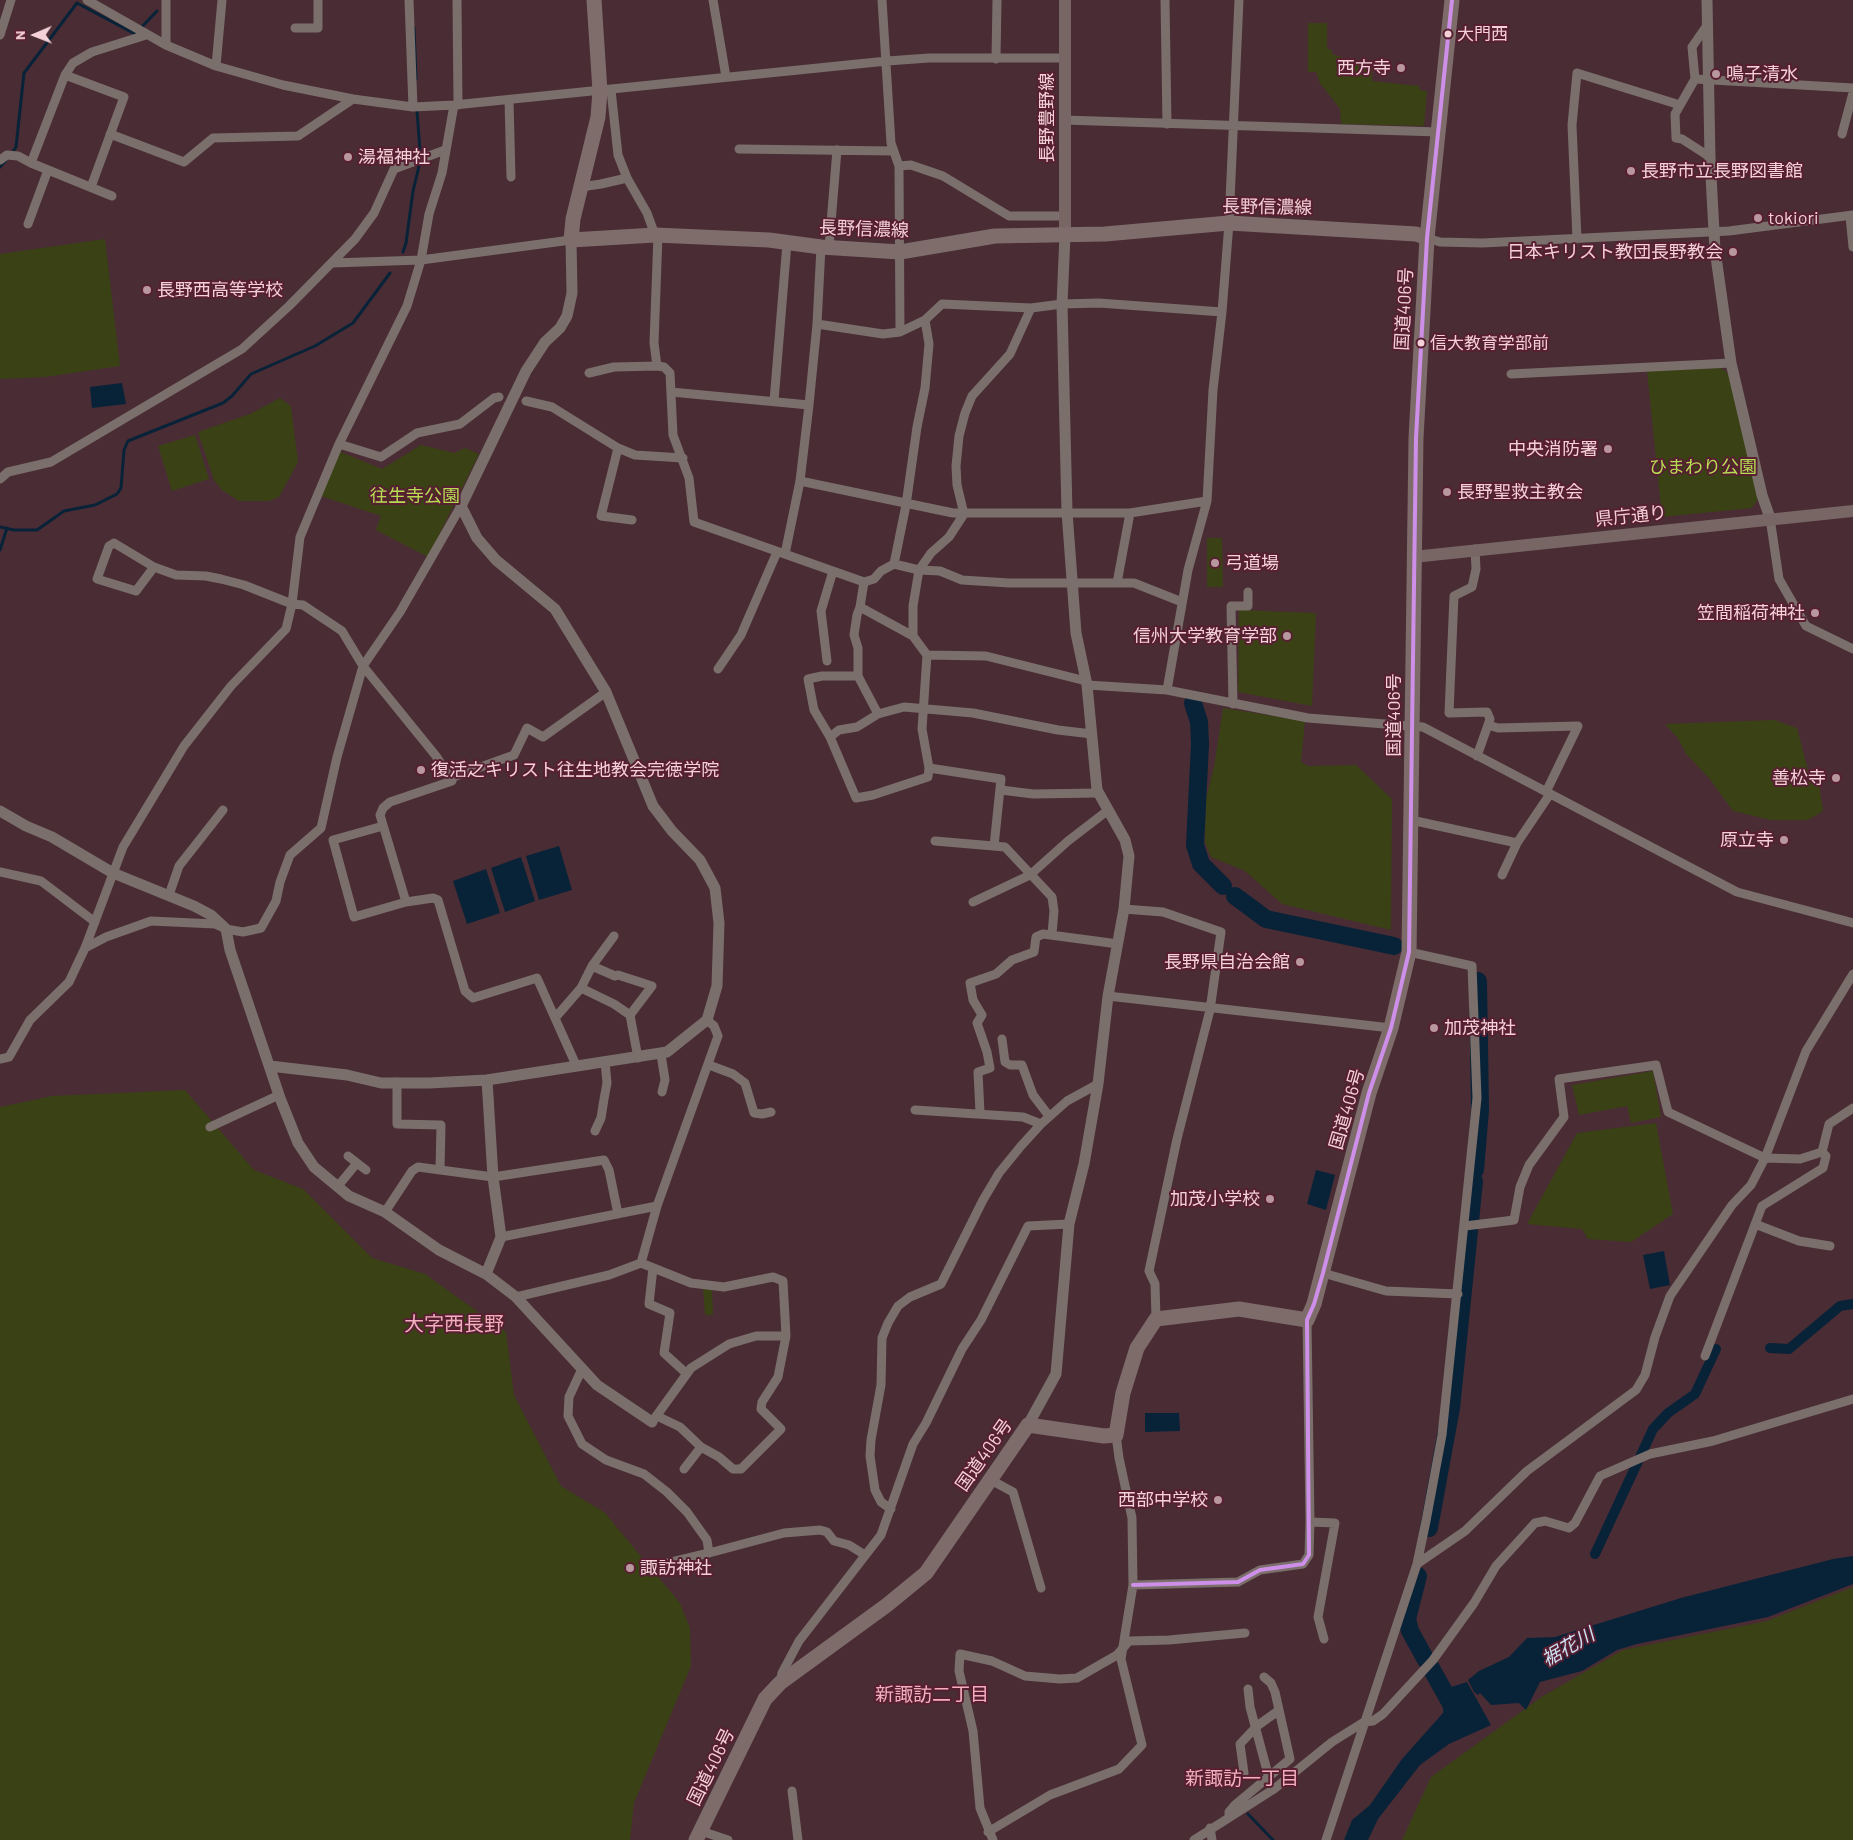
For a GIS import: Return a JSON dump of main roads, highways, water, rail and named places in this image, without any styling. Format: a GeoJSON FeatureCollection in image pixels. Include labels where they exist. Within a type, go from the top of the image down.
{"type":"FeatureCollection","features":[{"type":"Feature","properties":{"kind":"highway","name":"国道406号"},"geometry":{"type":"LineString","coordinates":[[698,1835],[765,1699],[780,1683],[926,1573],[1028,1424],[1104,1436],[1116,1434],[1123,1393],[1134,1355],[1156,1319],[1239,1309],[1307,1320],[1314,1304],[1369,1094],[1391,1028],[1408,952],[1416,438],[1427,238],[1452,0]]}},
{"type":"Feature","properties":{"kind":"main road","name":"長野信濃線"},"geometry":{"type":"LineString","coordinates":[[594,0],[605,90],[573,219],[571,240],[656,235],[900,252],[994,236],[1065,235],[1229,223],[1416,234],[1427,238]]}},
{"type":"Feature","properties":{"kind":"main road","name":"長野豊野線"},"geometry":{"type":"LineString","coordinates":[[1065,0],[1065,235]]}},
{"type":"Feature","properties":{"kind":"main road","name":"県庁通り"},"geometry":{"type":"LineString","coordinates":[[1413,557],[1770,518],[1853,511]]}},
{"type":"Feature","properties":{"kind":"water"},"geometry":{"type":"Polygon","coordinates":[[[122,383],[126,404],[92,408],[90,387],[122,383]]]}},
{"type":"Feature","properties":{"kind":"water"},"geometry":{"type":"Polygon","coordinates":[[[559,846],[572,890],[539,900],[526,856],[559,846]]]}},
{"type":"Feature","properties":{"kind":"water"},"geometry":{"type":"Polygon","coordinates":[[[521,857],[535,901],[505,912],[491,868],[521,857]]]}},
{"type":"Feature","properties":{"kind":"water"},"geometry":{"type":"Polygon","coordinates":[[[486,869],[500,913],[467,924],[453,881],[486,869]]]}},
{"type":"Feature","properties":{"kind":"water"},"geometry":{"type":"Polygon","coordinates":[[[1316,1170],[1335,1175],[1326,1210],[1307,1204],[1316,1170]]]}},
{"type":"Feature","properties":{"kind":"water"},"geometry":{"type":"Polygon","coordinates":[[[1664,1251],[1670,1285],[1650,1289],[1643,1255],[1664,1251]]]}},
{"type":"Feature","properties":{"kind":"water"},"geometry":{"type":"Polygon","coordinates":[[[1145,1413],[1179,1413],[1180,1431],[1145,1432],[1145,1413]]]}},
{"type":"Feature","properties":{"kind":"water","name":"裾花川"},"geometry":{"type":"Polygon","coordinates":[[[1853,1556],[1853,1584],[1768,1617],[1637,1644],[1617,1650],[1582,1671],[1540,1682],[1526,1710],[1519,1703],[1491,1705],[1480,1693],[1478,1695],[1474,1692],[1468,1680],[1479,1671],[1509,1657],[1527,1638],[1555,1637],[1681,1598],[1833,1559],[1853,1556]]]}},
{"type":"Feature","properties":{"kind":"water"},"geometry":{"type":"Polygon","coordinates":[[[1467,1682],[1491,1725],[1449,1744],[1420,1765],[1378,1819],[1368,1840],[1344,1840],[1352,1820],[1370,1805],[1402,1759],[1443,1713],[1444,1695],[1451,1687],[1467,1682]]]}},
{"type":"Feature","properties":{"kind":"waterway"},"geometry":{"type":"LineString","coordinates":[[12,153],[16,147],[24,73],[77,3],[135,34],[157,11]]}},
{"type":"Feature","properties":{"kind":"waterway"},"geometry":{"type":"LineString","coordinates":[[414,28],[416,79]]}},
{"type":"Feature","properties":{"kind":"waterway"},"geometry":{"type":"LineString","coordinates":[[417,111],[420,151]]}},
{"type":"Feature","properties":{"kind":"waterway"},"geometry":{"type":"LineString","coordinates":[[0,167],[8,158]]}},
{"type":"Feature","properties":{"kind":"waterway"},"geometry":{"type":"LineString","coordinates":[[403,252],[420,162]]}},
{"type":"Feature","properties":{"kind":"waterway"},"geometry":{"type":"LineString","coordinates":[[0,527],[14,530],[37,530],[64,511],[95,505],[117,494],[121,488],[124,450],[128,441],[223,403],[232,396],[251,374],[315,346],[353,323],[390,273]]}},
{"type":"Feature","properties":{"kind":"waterway"},"geometry":{"type":"LineString","coordinates":[[0,550],[7,528]]}},
{"type":"Feature","properties":{"kind":"waterway"},"geometry":{"type":"LineString","coordinates":[[1193,703],[1199,722],[1200,744],[1195,845],[1201,864],[1223,886]]}},
{"type":"Feature","properties":{"kind":"waterway"},"geometry":{"type":"LineString","coordinates":[[1235,896],[1266,919],[1394,946]]}},
{"type":"Feature","properties":{"kind":"waterway"},"geometry":{"type":"LineString","coordinates":[[1475,1170],[1480,1110],[1478,981]]}},
{"type":"Feature","properties":{"kind":"waterway"},"geometry":{"type":"LineString","coordinates":[[1470,1221],[1474,1181]]}},
{"type":"Feature","properties":{"kind":"waterway"},"geometry":{"type":"LineString","coordinates":[[1429,1528],[1451,1408],[1469,1231]]}},
{"type":"Feature","properties":{"kind":"waterway"},"geometry":{"type":"LineString","coordinates":[[1770,1348],[1789,1349],[1840,1306],[1853,1304]]}},
{"type":"Feature","properties":{"kind":"waterway"},"geometry":{"type":"LineString","coordinates":[[1595,1554],[1653,1429],[1668,1413],[1695,1394],[1716,1349]]}},
{"type":"Feature","properties":{"kind":"waterway"},"geometry":{"type":"LineString","coordinates":[[1418,1576],[1407,1619],[1410,1631],[1426,1660]]}},
{"type":"Feature","properties":{"kind":"waterway"},"geometry":{"type":"LineString","coordinates":[[1431,1668],[1456,1713]]}},
{"type":"Feature","properties":{"kind":"waterway"},"geometry":{"type":"LineString","coordinates":[[1248,1814],[1273,1840]]}},
{"type":"Feature","properties":{"kind":"place","name":"大門西"},"geometry":{"type":"Point","coordinates":[1448,34]}},
{"type":"Feature","properties":{"kind":"place","name":"西方寺"},"geometry":{"type":"Point","coordinates":[1401,68]}},
{"type":"Feature","properties":{"kind":"place","name":"鳴子清水"},"geometry":{"type":"Point","coordinates":[1716,74]}},
{"type":"Feature","properties":{"kind":"place","name":"湯福神社"},"geometry":{"type":"Point","coordinates":[348,157]}},
{"type":"Feature","properties":{"kind":"place","name":"長野市立長野図書館"},"geometry":{"type":"Point","coordinates":[1631,171]}},
{"type":"Feature","properties":{"kind":"place","name":"tokiori"},"geometry":{"type":"Point","coordinates":[1758,218]}},
{"type":"Feature","properties":{"kind":"place","name":"日本キリスト教団長野教会"},"geometry":{"type":"Point","coordinates":[1733,252]}},
{"type":"Feature","properties":{"kind":"place","name":"長野西高等学校"},"geometry":{"type":"Point","coordinates":[147,290]}},
{"type":"Feature","properties":{"kind":"place","name":"信大教育学部前"},"geometry":{"type":"Point","coordinates":[1421,343]}},
{"type":"Feature","properties":{"kind":"place","name":"中央消防署"},"geometry":{"type":"Point","coordinates":[1608,449]}},
{"type":"Feature","properties":{"kind":"place","name":"長野聖救主教会"},"geometry":{"type":"Point","coordinates":[1447,492]}},
{"type":"Feature","properties":{"kind":"place","name":"弓道場"},"geometry":{"type":"Point","coordinates":[1215,563]}},
{"type":"Feature","properties":{"kind":"place","name":"笠間稲荷神社"},"geometry":{"type":"Point","coordinates":[1815,613]}},
{"type":"Feature","properties":{"kind":"place","name":"信州大学教育学部"},"geometry":{"type":"Point","coordinates":[1287,636]}},
{"type":"Feature","properties":{"kind":"place","name":"復活之キリスト往生地教会完徳学院"},"geometry":{"type":"Point","coordinates":[421,770]}},
{"type":"Feature","properties":{"kind":"place","name":"善松寺"},"geometry":{"type":"Point","coordinates":[1836,778]}},
{"type":"Feature","properties":{"kind":"place","name":"原立寺"},"geometry":{"type":"Point","coordinates":[1784,840]}},
{"type":"Feature","properties":{"kind":"place","name":"長野県自治会館"},"geometry":{"type":"Point","coordinates":[1300,962]}},
{"type":"Feature","properties":{"kind":"place","name":"加茂神社"},"geometry":{"type":"Point","coordinates":[1434,1028]}},
{"type":"Feature","properties":{"kind":"place","name":"加茂小学校"},"geometry":{"type":"Point","coordinates":[1270,1199]}},
{"type":"Feature","properties":{"kind":"place","name":"西部中学校"},"geometry":{"type":"Point","coordinates":[1218,1500]}},
{"type":"Feature","properties":{"kind":"place","name":"諏訪神社"},"geometry":{"type":"Point","coordinates":[630,1568]}},
{"type":"Feature","properties":{"kind":"district","name":"大字西長野"},"geometry":{"type":"Point","coordinates":[454,1324]}},
{"type":"Feature","properties":{"kind":"district","name":"新諏訪二丁目"},"geometry":{"type":"Point","coordinates":[932,1695]}},
{"type":"Feature","properties":{"kind":"district","name":"新諏訪一丁目"},"geometry":{"type":"Point","coordinates":[1242,1779]}},
{"type":"Feature","properties":{"kind":"park label","name":"ひまわり公園"},"geometry":{"type":"Point","coordinates":[1703,467]}},
{"type":"Feature","properties":{"kind":"park label","name":"往生寺公園"},"geometry":{"type":"Point","coordinates":[415,496]}}]}
